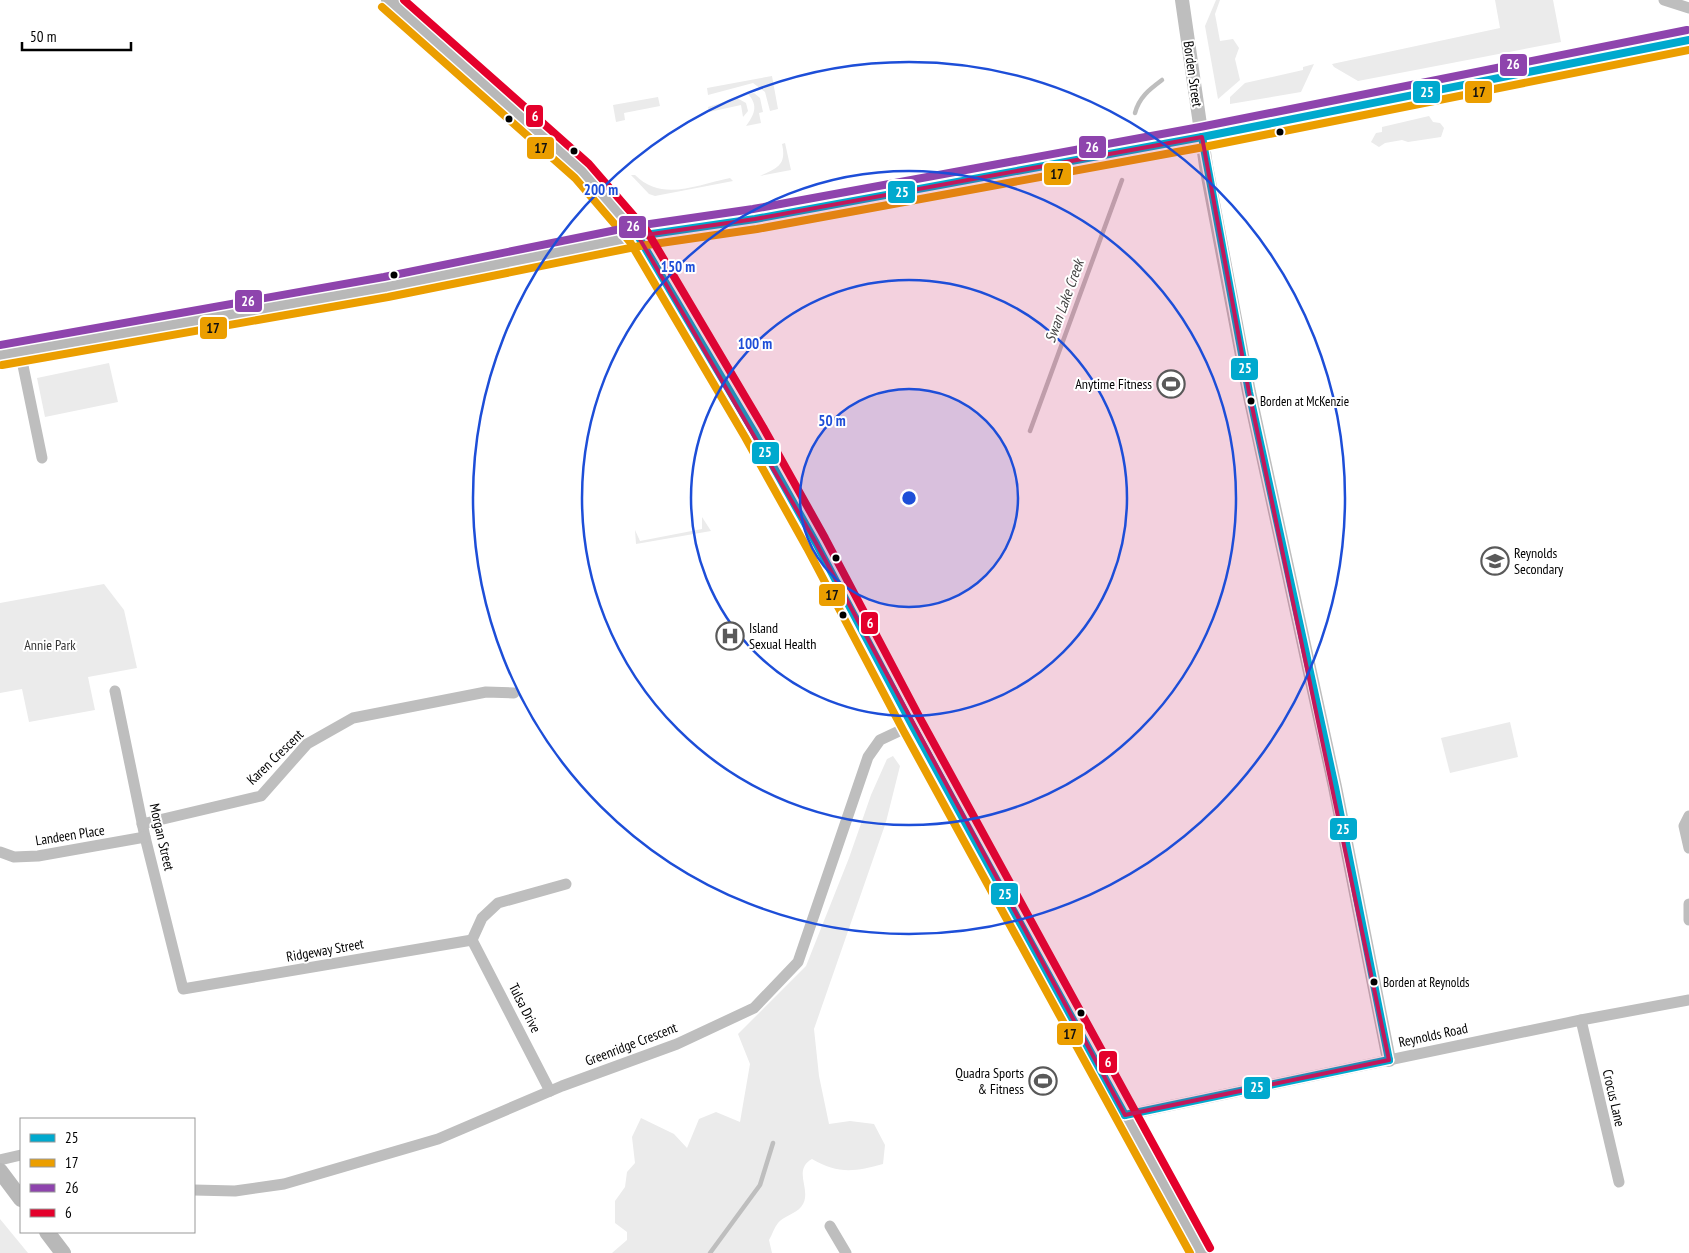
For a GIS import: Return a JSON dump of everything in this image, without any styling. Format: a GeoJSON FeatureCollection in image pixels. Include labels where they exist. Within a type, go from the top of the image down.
{"type":"FeatureCollection","features":[{"type":"Feature","properties":{"kind":"main road"},"geometry":{"type":"LineString","coordinates":[[390,0],[582,171],[638,236],[757,438],[1201,1253]]}},
{"type":"Feature","properties":{"kind":"main road"},"geometry":{"type":"LineString","coordinates":[[0,355],[386,287],[638,236],[755,219],[1202,137],[1689,40]]}},
{"type":"Feature","properties":{"kind":"main road"},"geometry":{"type":"LineString","coordinates":[[0,1171],[20,1197]]}},
{"type":"Feature","properties":{"kind":"main road"},"geometry":{"type":"LineString","coordinates":[[48,1233],[63,1253]]}},
{"type":"Feature","properties":{"kind":"street","name":"Borden Street"},"geometry":{"type":"LineString","coordinates":[[1182,0],[1202,137],[1249,392],[1335,787],[1389,1060]]}},
{"type":"Feature","properties":{"kind":"street"},"geometry":{"type":"LineString","coordinates":[[1664,0],[1689,8]]}},
{"type":"Feature","properties":{"kind":"street"},"geometry":{"type":"LineString","coordinates":[[20,351],[42,458]]}},
{"type":"Feature","properties":{"kind":"street","name":"Morgan Street"},"geometry":{"type":"LineString","coordinates":[[115,691],[145,837],[184,989]]}},
{"type":"Feature","properties":{"kind":"street","name":"Karen Crescent"},"geometry":{"type":"LineString","coordinates":[[142,824],[261,796],[307,744],[353,718],[486,692],[514,692]]}},
{"type":"Feature","properties":{"kind":"street","name":"Greenridge Crescent"},"geometry":{"type":"LineString","coordinates":[[195,1190],[235,1191],[284,1184],[438,1139],[550,1091],[676,1044],[754,1008],[798,962],[868,757],[880,740],[912,725]]}},
{"type":"Feature","properties":{"kind":"street"},"geometry":{"type":"LineString","coordinates":[[1689,816],[1684,826],[1689,848]]}},
{"type":"Feature","properties":{"kind":"street","name":"Landeen Place"},"geometry":{"type":"LineString","coordinates":[[0,852],[14,857],[38,856],[145,837]]}},
{"type":"Feature","properties":{"kind":"street"},"geometry":{"type":"LineString","coordinates":[[472,940],[482,918],[498,904],[566,884]]}},
{"type":"Feature","properties":{"kind":"street"},"geometry":{"type":"LineString","coordinates":[[1689,904],[1687,910],[1689,920]]}},
{"type":"Feature","properties":{"kind":"street","name":"Tulsa Drive"},"geometry":{"type":"LineString","coordinates":[[472,940],[550,1091]]}},
{"type":"Feature","properties":{"kind":"street","name":"Ridgeway Street"},"geometry":{"type":"LineString","coordinates":[[184,989],[472,940]]}},
{"type":"Feature","properties":{"kind":"street","name":"Reynolds Road"},"geometry":{"type":"LineString","coordinates":[[1125,1115],[1581,1020],[1689,1000]]}},
{"type":"Feature","properties":{"kind":"street","name":"Crocus Lane"},"geometry":{"type":"LineString","coordinates":[[1581,1020],[1619,1182]]}},
{"type":"Feature","properties":{"kind":"street"},"geometry":{"type":"LineString","coordinates":[[0,1160],[20,1154]]}},
{"type":"Feature","properties":{"kind":"street"},"geometry":{"type":"LineString","coordinates":[[830,1226],[846,1253]]}},
{"type":"Feature","properties":{"kind":"highlighted area"},"geometry":{"type":"Polygon","coordinates":[[[1202,137],[1249,392],[1389,1060],[1125,1115],[816,543],[638,236],[755,219],[1202,137]]]}},
{"type":"Feature","properties":{"kind":"green space"},"geometry":{"type":"Polygon","coordinates":[[[1216,0],[1220,0],[1215,14],[1220,41],[1233,39],[1239,48],[1235,59],[1240,80],[1218,99],[1205,26],[1216,0]]]}},
{"type":"Feature","properties":{"kind":"green space"},"geometry":{"type":"Polygon","coordinates":[[[1495,0],[1553,0],[1561,42],[1358,81],[1332,64],[1500,28],[1495,0]]]}},
{"type":"Feature","properties":{"kind":"green space"},"geometry":{"type":"Polygon","coordinates":[[[1314,64],[1301,92],[1230,104],[1230,97],[1245,83],[1303,70],[1303,67],[1314,64]]]}},
{"type":"Feature","properties":{"kind":"green space"},"geometry":{"type":"Polygon","coordinates":[[[772,76],[778,109],[770,111],[765,92],[753,83],[708,95],[707,88],[772,76]]]}},
{"type":"Feature","properties":{"kind":"green space"},"geometry":{"type":"Polygon","coordinates":[[[754,93],[760,98],[763,112],[759,113],[761,123],[746,126],[754,110],[753,103],[748,94],[754,93]]]}},
{"type":"Feature","properties":{"kind":"green space"},"geometry":{"type":"Polygon","coordinates":[[[658,97],[660,106],[624,113],[625,120],[616,122],[613,105],[658,97]]]}},
{"type":"Feature","properties":{"kind":"green space"},"geometry":{"type":"Polygon","coordinates":[[[737,98],[746,103],[748,111],[743,117],[741,105],[709,112],[708,107],[737,98]]]}},
{"type":"Feature","properties":{"kind":"green space"},"geometry":{"type":"Polygon","coordinates":[[[1429,116],[1433,122],[1440,123],[1444,128],[1441,137],[1408,142],[1402,140],[1385,143],[1379,147],[1371,142],[1376,133],[1382,132],[1382,127],[1429,116]]]}},
{"type":"Feature","properties":{"kind":"green space"},"geometry":{"type":"Polygon","coordinates":[[[785,143],[791,170],[760,176],[779,165],[783,157],[782,144],[785,143]]]}},
{"type":"Feature","properties":{"kind":"green space"},"geometry":{"type":"Polygon","coordinates":[[[631,175],[635,175],[645,183],[656,188],[668,190],[692,187],[730,178],[733,181],[655,196],[649,194],[631,175]]]}},
{"type":"Feature","properties":{"kind":"green space"},"geometry":{"type":"Polygon","coordinates":[[[109,363],[118,402],[45,417],[37,378],[109,363]]]}},
{"type":"Feature","properties":{"kind":"green space"},"geometry":{"type":"Polygon","coordinates":[[[702,517],[711,531],[636,544],[635,530],[640,541],[702,529],[702,517]]]}},
{"type":"Feature","properties":{"kind":"green space","name":"Annie Park"},"geometry":{"type":"Polygon","coordinates":[[[104,584],[124,610],[137,668],[88,677],[95,710],[29,722],[22,689],[0,693],[0,603],[104,584]]]}},
{"type":"Feature","properties":{"kind":"green space"},"geometry":{"type":"Polygon","coordinates":[[[1510,722],[1518,757],[1450,773],[1441,738],[1510,722]]]}},
{"type":"Feature","properties":{"kind":"green space"},"geometry":{"type":"Polygon","coordinates":[[[893,756],[900,766],[886,822],[814,1029],[819,1076],[829,1124],[850,1121],[874,1124],[885,1145],[883,1164],[864,1169],[846,1170],[830,1167],[812,1159],[803,1169],[804,1201],[799,1209],[777,1225],[769,1240],[772,1253],[612,1253],[627,1240],[627,1232],[615,1223],[615,1201],[625,1187],[627,1172],[635,1163],[632,1137],[641,1118],[674,1134],[687,1148],[699,1119],[716,1112],[740,1122],[750,1064],[738,1034],[806,966],[849,858],[871,795],[887,759],[893,756]]]}},
{"type":"Feature","properties":{"kind":"green space"},"geometry":{"type":"Polygon","coordinates":[[[0,1219],[28,1253],[0,1253],[0,1219]]]}},
{"type":"Feature","properties":{"kind":"waterway","name":"Swan Lake Creek"},"geometry":{"type":"LineString","coordinates":[[1135,113],[1142,98],[1162,80]]}},
{"type":"Feature","properties":{"kind":"waterway","name":"Swan Lake Creek"},"geometry":{"type":"LineString","coordinates":[[1030,431],[1122,180]]}},
{"type":"Feature","properties":{"kind":"waterway","name":"Swan Lake Creek"},"geometry":{"type":"LineString","coordinates":[[710,1253],[760,1185],[773,1143]]}},
{"type":"Feature","properties":{"kind":"transit line","name":"6"},"geometry":{"type":"LineString","coordinates":[[404,0],[589,164],[647,231],[763,427],[825,538],[921,720],[1210,1248]]}},
{"type":"Feature","properties":{"kind":"transit line","name":"17"},"geometry":{"type":"LineString","coordinates":[[382,7],[575,178],[630,242],[745,437],[807,548],[903,730],[1190,1253]]}},
{"type":"Feature","properties":{"kind":"transit line","name":"26"},"geometry":{"type":"LineString","coordinates":[[0,345],[384,277],[636,226],[753,209],[1200,127],[1687,30]]}},
{"type":"Feature","properties":{"kind":"transit line","name":"25"},"geometry":{"type":"LineString","coordinates":[[638,236],[755,219],[1202,137],[1689,40]]}},
{"type":"Feature","properties":{"kind":"transit line","name":"17"},"geometry":{"type":"LineString","coordinates":[[2,365],[388,297],[640,246],[757,229],[1204,147],[1689,50]]}},
{"type":"Feature","properties":{"kind":"transit line","name":"25"},"geometry":{"type":"LineString","coordinates":[[1202,137],[1249,392],[1335,787],[1389,1060]]}},
{"type":"Feature","properties":{"kind":"transit line","name":"25"},"geometry":{"type":"LineString","coordinates":[[638,236],[754,432],[816,543],[912,725],[1125,1115]]}},
{"type":"Feature","properties":{"kind":"transit line","name":"25"},"geometry":{"type":"LineString","coordinates":[[1125,1115],[1389,1060]]}},
{"type":"Feature","properties":{"kind":"place","name":"Anytime Fitness"},"geometry":{"type":"Point","coordinates":[1171,384]}},
{"type":"Feature","properties":{"kind":"place","name":"Borden at McKenzie"},"geometry":{"type":"Point","coordinates":[1251,401]}},
{"type":"Feature","properties":{"kind":"place","name":"Reynolds Secondary"},"geometry":{"type":"Point","coordinates":[1495,561]}},
{"type":"Feature","properties":{"kind":"place","name":"Island Sexual Health"},"geometry":{"type":"Point","coordinates":[730,636]}},
{"type":"Feature","properties":{"kind":"place","name":"Borden at Reynolds"},"geometry":{"type":"Point","coordinates":[1374,982]}},
{"type":"Feature","properties":{"kind":"place","name":"Quadra Sports & Fitness"},"geometry":{"type":"Point","coordinates":[1043,1081]}}]}
